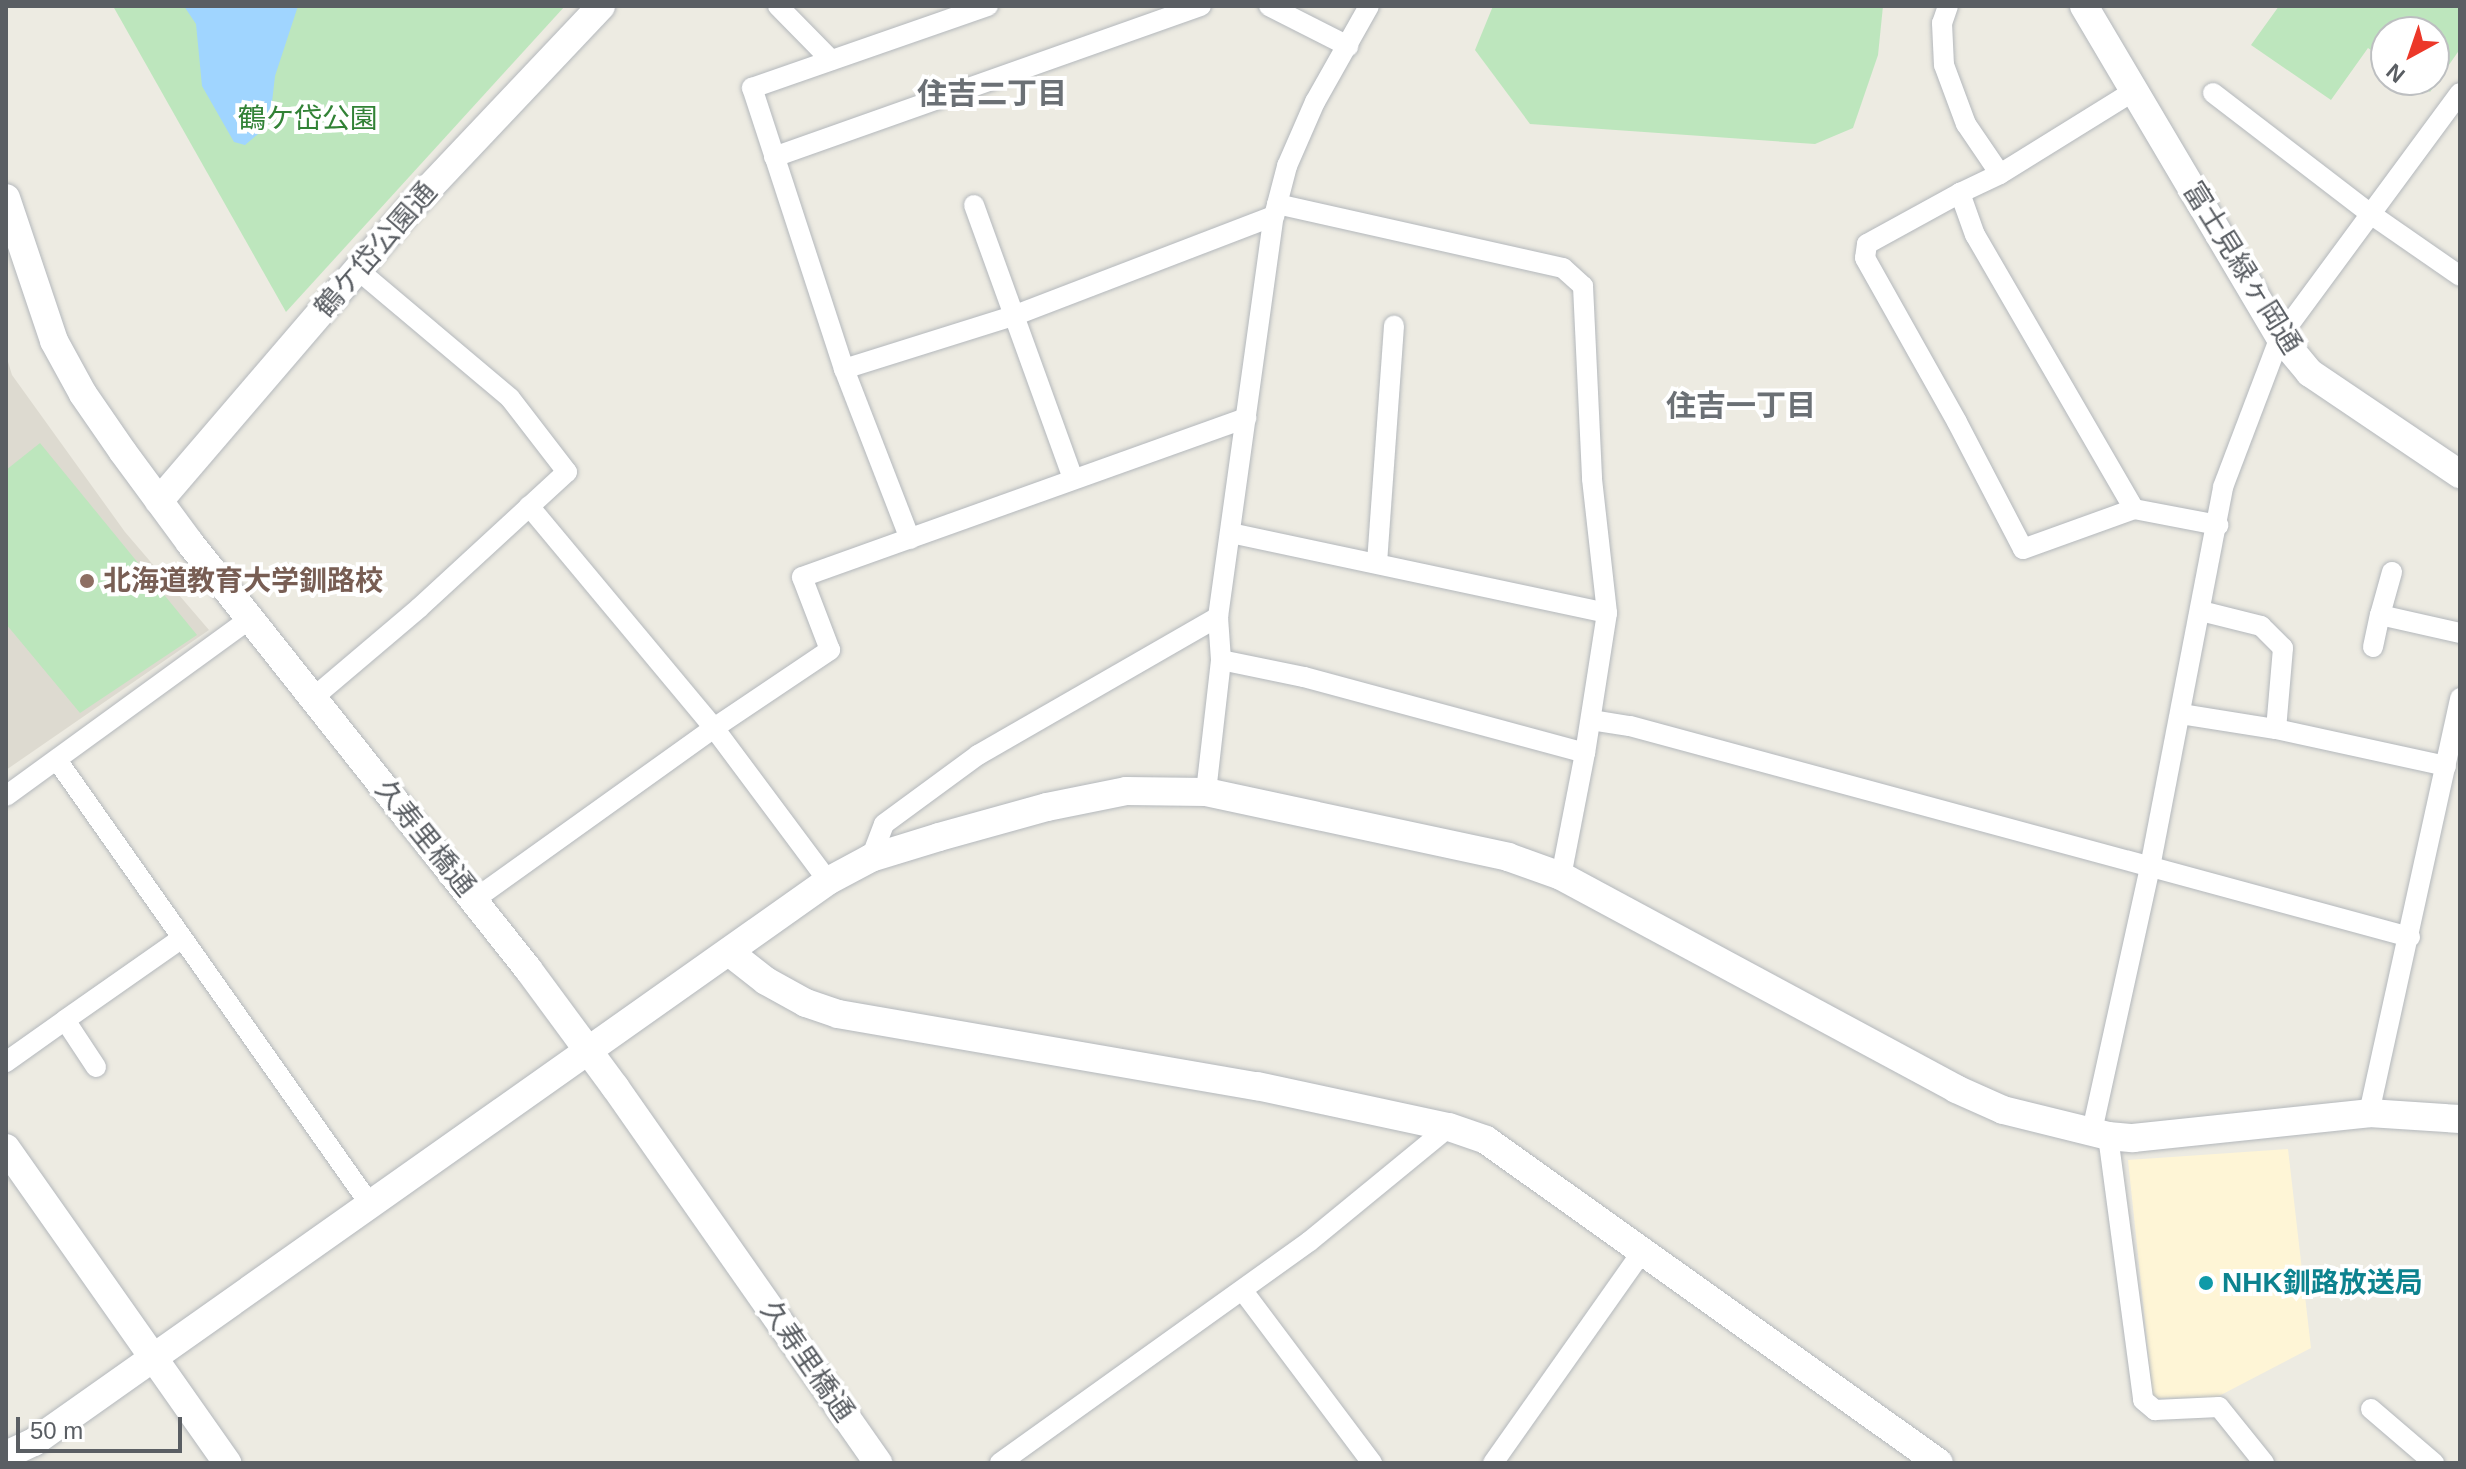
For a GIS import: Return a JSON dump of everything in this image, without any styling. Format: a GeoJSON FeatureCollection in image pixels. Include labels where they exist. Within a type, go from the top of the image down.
{"type":"FeatureCollection","features":[{"type":"Feature","properties":{"kind":"street","name":"鶴ケ岱公園通"},"geometry":{"type":"LineString","coordinates":[[159,501],[357,269],[601,6]]}},
{"type":"Feature","properties":{"kind":"street"},"geometry":{"type":"LineString","coordinates":[[778,6],[831,60]]}},
{"type":"Feature","properties":{"kind":"street"},"geometry":{"type":"LineString","coordinates":[[910,539],[844,369],[752,88],[988,6]]}},
{"type":"Feature","properties":{"kind":"street"},"geometry":{"type":"LineString","coordinates":[[774,157],[1201,6]]}},
{"type":"Feature","properties":{"kind":"street"},"geometry":{"type":"LineString","coordinates":[[1269,6],[1348,46]]}},
{"type":"Feature","properties":{"kind":"street"},"geometry":{"type":"LineString","coordinates":[[1206,792],[1221,660],[1218,617],[1275,210],[1287,166],[1315,102],[1369,6]]}},
{"type":"Feature","properties":{"kind":"street"},"geometry":{"type":"LineString","coordinates":[[1948,6],[1942,23],[1944,65],[1966,124],[2000,174]]}},
{"type":"Feature","properties":{"kind":"street","name":"富士見緑ヶ岡通"},"geometry":{"type":"LineString","coordinates":[[2084,6],[2280,337],[2310,373],[2458,469]]}},
{"type":"Feature","properties":{"kind":"street"},"geometry":{"type":"LineString","coordinates":[[2134,91],[2000,174],[1867,244],[1865,258],[2023,549],[2134,509],[2218,525]]}},
{"type":"Feature","properties":{"kind":"street"},"geometry":{"type":"LineString","coordinates":[[2213,93],[2372,215],[2460,276]]}},
{"type":"Feature","properties":{"kind":"street"},"geometry":{"type":"LineString","coordinates":[[2264,1463],[2219,1407],[2155,1410],[2143,1400],[2100,1134],[2223,487],[2280,337],[2460,93]]}},
{"type":"Feature","properties":{"kind":"street"},"geometry":{"type":"LineString","coordinates":[[1960,193],[1975,235],[2134,509]]}},
{"type":"Feature","properties":{"kind":"street","name":"久寿里橋通"},"geometry":{"type":"LineString","coordinates":[[6,198],[54,341],[83,394],[159,501],[475,899],[587,1049],[878,1463]]}},
{"type":"Feature","properties":{"kind":"street"},"geometry":{"type":"LineString","coordinates":[[974,205],[1073,478]]}},
{"type":"Feature","properties":{"kind":"street"},"geometry":{"type":"LineString","coordinates":[[844,369],[1013,316],[1275,210],[1563,268],[1583,286],[1592,479],[1607,613],[1591,720],[1561,876]]}},
{"type":"Feature","properties":{"kind":"street"},"geometry":{"type":"LineString","coordinates":[[313,698],[419,608],[567,472],[510,398],[357,269]]}},
{"type":"Feature","properties":{"kind":"street"},"geometry":{"type":"LineString","coordinates":[[1377,563],[1394,326]]}},
{"type":"Feature","properties":{"kind":"street"},"geometry":{"type":"LineString","coordinates":[[475,899],[714,728],[830,650],[802,577],[1246,418]]}},
{"type":"Feature","properties":{"kind":"street"},"geometry":{"type":"LineString","coordinates":[[529,506],[714,728],[828,881]]}},
{"type":"Feature","properties":{"kind":"street"},"geometry":{"type":"LineString","coordinates":[[1231,533],[1607,613]]}},
{"type":"Feature","properties":{"kind":"street"},"geometry":{"type":"LineString","coordinates":[[2373,647],[2392,572]]}},
{"type":"Feature","properties":{"kind":"street"},"geometry":{"type":"LineString","coordinates":[[2201,611],[2261,626],[2283,648],[2276,729]]}},
{"type":"Feature","properties":{"kind":"street"},"geometry":{"type":"LineString","coordinates":[[2380,615],[2460,633]]}},
{"type":"Feature","properties":{"kind":"street"},"geometry":{"type":"LineString","coordinates":[[871,858],[884,824],[978,755],[1218,617]]}},
{"type":"Feature","properties":{"kind":"street"},"geometry":{"type":"LineString","coordinates":[[6,796],[250,619]]}},
{"type":"Feature","properties":{"kind":"street"},"geometry":{"type":"LineString","coordinates":[[1221,660],[1304,677],[1585,753]]}},
{"type":"Feature","properties":{"kind":"street"},"geometry":{"type":"LineString","coordinates":[[2369,1113],[2460,698]]}},
{"type":"Feature","properties":{"kind":"street"},"geometry":{"type":"LineString","coordinates":[[2181,714],[2276,729],[2446,766]]}},
{"type":"Feature","properties":{"kind":"street"},"geometry":{"type":"LineString","coordinates":[[1591,720],[1630,726],[2410,937]]}},
{"type":"Feature","properties":{"kind":"street"},"geometry":{"type":"LineString","coordinates":[[57,760],[369,1203]]}},
{"type":"Feature","properties":{"kind":"street"},"geometry":{"type":"LineString","coordinates":[[6,1455],[34,1442],[151,1356],[828,881],[871,858],[1047,807],[1126,791],[1206,792],[1508,857],[1561,876],[1956,1089],[2003,1110],[2100,1134],[2133,1138],[2369,1113],[2459,1116]]}},
{"type":"Feature","properties":{"kind":"street"},"geometry":{"type":"LineString","coordinates":[[6,1062],[182,938]]}},
{"type":"Feature","properties":{"kind":"street"},"geometry":{"type":"LineString","coordinates":[[729,952],[766,981],[806,1003],[838,1014],[1257,1086],[1449,1127],[1486,1140],[1939,1463]]}},
{"type":"Feature","properties":{"kind":"street"},"geometry":{"type":"LineString","coordinates":[[65,1020],[96,1067]]}},
{"type":"Feature","properties":{"kind":"street"},"geometry":{"type":"LineString","coordinates":[[1000,1463],[1243,1291],[1364,1199],[1449,1127]]}},
{"type":"Feature","properties":{"kind":"street"},"geometry":{"type":"LineString","coordinates":[[6,1148],[227,1463]]}},
{"type":"Feature","properties":{"kind":"street"},"geometry":{"type":"LineString","coordinates":[[1493,1463],[1642,1252]]}},
{"type":"Feature","properties":{"kind":"street"},"geometry":{"type":"LineString","coordinates":[[1243,1291],[1372,1463]]}},
{"type":"Feature","properties":{"kind":"street"},"geometry":{"type":"LineString","coordinates":[[2371,1409],[2434,1463]]}},
{"type":"Feature","properties":{"kind":"shaded area","name":"北海道教育大学釧路校"},"geometry":{"type":"Polygon","coordinates":[[[6,355],[12,375],[125,532],[209,630],[6,770],[6,355]]]}},
{"type":"Feature","properties":{"kind":"shaded area"},"geometry":{"type":"Polygon","coordinates":[[[2288,1149],[2311,1348],[2217,1397],[2153,1398],[2128,1160],[2288,1149]]]}},
{"type":"Feature","properties":{"kind":"green space","name":"鶴ケ岱公園"},"geometry":{"type":"Polygon","coordinates":[[[113,6],[565,6],[286,312],[113,6]]]}},
{"type":"Feature","properties":{"kind":"green space"},"geometry":{"type":"Polygon","coordinates":[[[1493,6],[1883,6],[1878,55],[1853,128],[1815,144],[1530,124],[1475,50],[1493,6]]]}},
{"type":"Feature","properties":{"kind":"green space"},"geometry":{"type":"Polygon","coordinates":[[[2279,6],[2460,6],[2460,49],[2450,63],[2450,16],[2370,16],[2370,49],[2331,100],[2251,45],[2279,6]]]}},
{"type":"Feature","properties":{"kind":"green space","name":"北海道教育大学釧路校"},"geometry":{"type":"Polygon","coordinates":[[[40,443],[197,635],[80,713],[6,624],[6,470],[40,443]]]}},
{"type":"Feature","properties":{"kind":"water"},"geometry":{"type":"Polygon","coordinates":[[[184,6],[298,6],[275,76],[271,111],[258,134],[245,145],[234,142],[202,86],[196,24],[184,6]]]}},
{"type":"Feature","properties":{"kind":"place","name":"北海道教育大学釧路校"},"geometry":{"type":"Point","coordinates":[87,581]}},
{"type":"Feature","properties":{"kind":"place","name":"NHK釧路放送局"},"geometry":{"type":"Point","coordinates":[2206,1283]}},
{"type":"Feature","properties":{"kind":"district","name":"住吉二丁目"},"geometry":{"type":"Point","coordinates":[992,94]}},
{"type":"Feature","properties":{"kind":"district","name":"住吉一丁目"},"geometry":{"type":"Point","coordinates":[1741,406]}}]}
